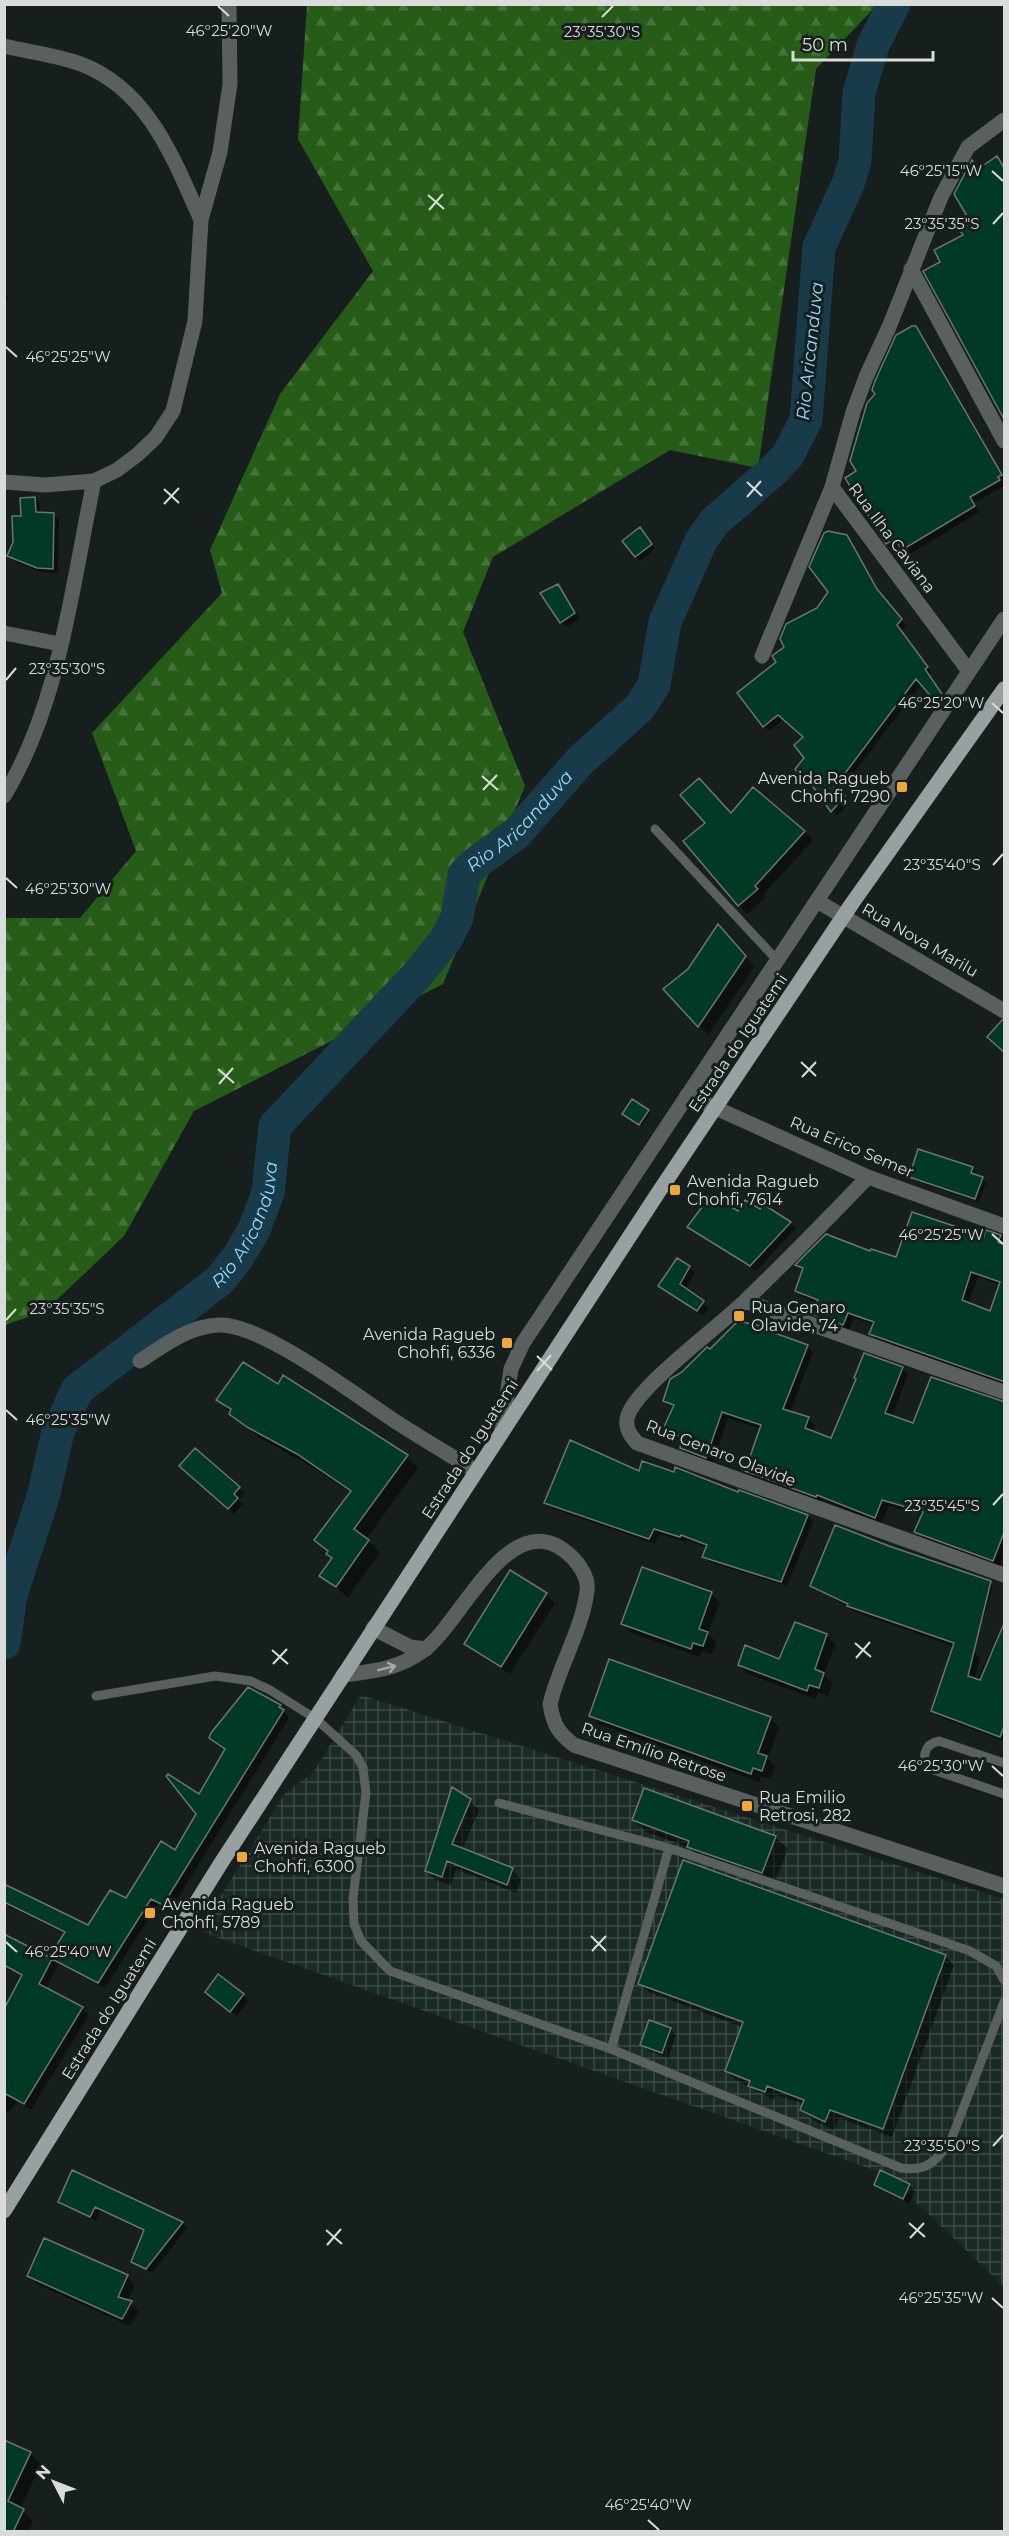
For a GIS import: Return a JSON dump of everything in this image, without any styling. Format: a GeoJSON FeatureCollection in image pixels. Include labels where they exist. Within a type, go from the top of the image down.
{"type":"FeatureCollection","features":[{"type":"Feature","properties":{"kind":"main road","name":"Estrada do Iguatemi"},"geometry":{"type":"LineString","coordinates":[[4,2211],[221,1863],[658,1193],[718,1108],[843,916],[1005,689]]}},
{"type":"Feature","properties":{"kind":"street"},"geometry":{"type":"LineString","coordinates":[[4,482],[45,485],[94,482],[117,470],[137,455],[156,437],[173,411],[195,321],[201,220],[220,152],[230,84],[229,4]]}},
{"type":"Feature","properties":{"kind":"street"},"geometry":{"type":"LineString","coordinates":[[4,46],[80,63],[116,84],[141,107],[165,140],[201,220]]}},
{"type":"Feature","properties":{"kind":"street"},"geometry":{"type":"LineString","coordinates":[[832,487],[853,412],[937,206],[964,153],[973,142],[1005,120]]}},
{"type":"Feature","properties":{"kind":"street"},"geometry":{"type":"LineString","coordinates":[[911,269],[1005,441]]}},
{"type":"Feature","properties":{"kind":"street"},"geometry":{"type":"LineString","coordinates":[[4,796],[34,741],[48,697],[94,482]]}},
{"type":"Feature","properties":{"kind":"street","name":"Rua Ilha Caviana"},"geometry":{"type":"LineString","coordinates":[[762,656],[832,487]]}},
{"type":"Feature","properties":{"kind":"street","name":"Rua Ilha Caviana"},"geometry":{"type":"LineString","coordinates":[[832,487],[968,670]]}},
{"type":"Feature","properties":{"kind":"street"},"geometry":{"type":"LineString","coordinates":[[501,1434],[509,1377],[523,1343],[968,670],[1005,619]]}},
{"type":"Feature","properties":{"kind":"street"},"geometry":{"type":"LineString","coordinates":[[4,633],[60,644]]}},
{"type":"Feature","properties":{"kind":"street","name":"Rua Nova Marilu"},"geometry":{"type":"LineString","coordinates":[[817,901],[1005,1011]]}},
{"type":"Feature","properties":{"kind":"street","name":"Rua Erico Semer"},"geometry":{"type":"LineString","coordinates":[[687,1095],[868,1177],[1005,1226]]}},
{"type":"Feature","properties":{"kind":"street","name":"Rua Genaro Olavide"},"geometry":{"type":"LineString","coordinates":[[868,1177],[745,1301],[635,1403],[626,1426],[637,1443],[1005,1575]]}},
{"type":"Feature","properties":{"kind":"street"},"geometry":{"type":"LineString","coordinates":[[745,1301],[1005,1392]]}},
{"type":"Feature","properties":{"kind":"street"},"geometry":{"type":"LineString","coordinates":[[140,1360],[173,1339],[196,1329],[210,1325],[236,1325],[295,1356],[476,1471]]}},
{"type":"Feature","properties":{"kind":"street","name":"Rua Emílio Retrose"},"geometry":{"type":"LineString","coordinates":[[343,1675],[385,1670],[405,1663],[426,1649],[446,1629],[502,1557],[528,1542],[541,1542],[556,1547],[571,1556],[581,1567],[587,1590],[550,1704],[553,1723],[562,1736],[574,1745],[1005,1886]]}},
{"type":"Feature","properties":{"kind":"street"},"geometry":{"type":"LineString","coordinates":[[373,1628],[410,1647],[426,1649]]}},
{"type":"Feature","properties":{"kind":"lane"},"geometry":{"type":"LineString","coordinates":[[655,829],[777,960]]}},
{"type":"Feature","properties":{"kind":"lane"},"geometry":{"type":"LineString","coordinates":[[96,1696],[215,1676],[251,1681],[316,1719],[356,1755],[363,1768],[366,1793],[353,1898],[354,1924],[361,1941],[390,1971],[611,2049],[886,2163],[916,2170],[940,2156],[951,2140],[1005,2002]]}},
{"type":"Feature","properties":{"kind":"lane"},"geometry":{"type":"LineString","coordinates":[[1005,1763],[939,1741],[928,1746],[924,1754],[924,1761],[931,1769],[1005,1794]]}},
{"type":"Feature","properties":{"kind":"lane"},"geometry":{"type":"LineString","coordinates":[[499,1803],[669,1848],[970,1951],[996,1966],[1005,1980]]}},
{"type":"Feature","properties":{"kind":"lane"},"geometry":{"type":"LineString","coordinates":[[611,2049],[669,1848]]}},
{"type":"Feature","properties":{"kind":"shaded area"},"geometry":{"type":"Polygon","coordinates":[[[361,1695],[1004,1899],[1004,2287],[888,2175],[199,1931],[285,1793],[313,1773],[361,1695]]]}},
{"type":"Feature","properties":{"kind":"green space"},"geometry":{"type":"Polygon","coordinates":[[[307,5],[877,5],[816,69],[758,468],[670,450],[493,557],[463,632],[525,786],[443,984],[194,1111],[124,1236],[45,1311],[5,1325],[5,918],[80,918],[136,851],[92,733],[222,593],[210,550],[280,394],[373,271],[298,139],[307,5]]]}},
{"type":"Feature","properties":{"kind":"building"},"geometry":{"type":"Polygon","coordinates":[[[997,156],[1005,169],[1005,421],[923,271],[940,262],[934,250],[963,235],[959,229],[971,223],[954,194],[972,160],[978,169],[997,156]]]}},
{"type":"Feature","properties":{"kind":"building"},"geometry":{"type":"Polygon","coordinates":[[[916,326],[1002,475],[998,477],[1000,480],[970,497],[975,506],[902,550],[895,539],[886,544],[845,478],[856,471],[850,461],[867,403],[875,394],[872,390],[875,381],[896,335],[916,326]]]}},
{"type":"Feature","properties":{"kind":"building"},"geometry":{"type":"Polygon","coordinates":[[[35,497],[36,512],[54,513],[53,569],[37,568],[7,556],[13,542],[12,516],[21,516],[20,498],[35,497]]]}},
{"type":"Feature","properties":{"kind":"building"},"geometry":{"type":"Polygon","coordinates":[[[640,527],[652,544],[635,557],[622,541],[640,527]]]}},
{"type":"Feature","properties":{"kind":"building"},"geometry":{"type":"Polygon","coordinates":[[[828,531],[847,535],[877,589],[902,619],[897,625],[928,667],[925,669],[942,694],[934,700],[916,679],[837,784],[845,796],[831,812],[806,777],[802,779],[795,769],[804,758],[794,745],[803,737],[778,715],[763,727],[737,693],[776,662],[772,656],[784,647],[780,639],[786,624],[817,608],[828,592],[809,567],[824,533],[828,531]]]}},
{"type":"Feature","properties":{"kind":"building"},"geometry":{"type":"Polygon","coordinates":[[[558,584],[575,613],[560,623],[540,593],[558,584]]]}},
{"type":"Feature","properties":{"kind":"building"},"geometry":{"type":"Polygon","coordinates":[[[699,778],[731,813],[753,787],[805,831],[755,886],[758,889],[738,906],[683,841],[705,823],[680,795],[699,778]]]}},
{"type":"Feature","properties":{"kind":"building"},"geometry":{"type":"Polygon","coordinates":[[[718,924],[746,956],[698,1027],[663,989],[688,969],[718,924]]]}},
{"type":"Feature","properties":{"kind":"building"},"geometry":{"type":"Polygon","coordinates":[[[1002,1020],[1005,1021],[1005,1053],[987,1037],[1002,1020]]]}},
{"type":"Feature","properties":{"kind":"building"},"geometry":{"type":"Polygon","coordinates":[[[632,1099],[649,1110],[639,1125],[622,1114],[632,1099]]]}},
{"type":"Feature","properties":{"kind":"building"},"geometry":{"type":"Polygon","coordinates":[[[918,1149],[973,1167],[971,1173],[983,1177],[975,1199],[909,1177],[918,1149]]]}},
{"type":"Feature","properties":{"kind":"building"},"geometry":{"type":"Polygon","coordinates":[[[711,1195],[738,1211],[745,1200],[760,1209],[763,1204],[791,1222],[750,1266],[687,1227],[711,1195]]]}},
{"type":"Feature","properties":{"kind":"building"},"geometry":{"type":"Polygon","coordinates":[[[912,1212],[984,1236],[986,1230],[1001,1235],[998,1242],[1005,1245],[1005,1382],[869,1334],[874,1322],[848,1313],[843,1325],[812,1314],[818,1300],[795,1291],[803,1268],[795,1265],[826,1234],[870,1251],[871,1249],[896,1257],[912,1212]],[[971,1272],[962,1300],[990,1311],[1000,1282],[971,1272]]]}},
{"type":"Feature","properties":{"kind":"building"},"geometry":{"type":"Polygon","coordinates":[[[677,1258],[690,1266],[680,1284],[704,1301],[697,1311],[658,1286],[677,1258]]]}},
{"type":"Feature","properties":{"kind":"building"},"geometry":{"type":"Polygon","coordinates":[[[738,1321],[770,1328],[769,1331],[808,1345],[783,1409],[809,1417],[805,1428],[831,1438],[856,1379],[854,1378],[864,1353],[903,1367],[885,1413],[913,1423],[931,1377],[1005,1402],[1005,1530],[993,1561],[914,1532],[923,1512],[882,1500],[875,1518],[817,1495],[816,1497],[745,1471],[761,1425],[722,1412],[706,1458],[680,1448],[682,1437],[663,1429],[674,1405],[663,1401],[670,1379],[682,1372],[707,1347],[710,1349],[738,1321]]]}},
{"type":"Feature","properties":{"kind":"building"},"geometry":{"type":"Polygon","coordinates":[[[243,1362],[278,1384],[283,1375],[408,1455],[354,1529],[369,1540],[336,1587],[319,1576],[332,1558],[326,1554],[328,1551],[314,1540],[351,1491],[297,1454],[247,1427],[229,1414],[231,1409],[216,1400],[243,1362]]]}},
{"type":"Feature","properties":{"kind":"building"},"geometry":{"type":"Polygon","coordinates":[[[570,1440],[639,1471],[642,1461],[674,1472],[675,1467],[738,1492],[739,1490],[808,1515],[781,1582],[702,1557],[707,1545],[681,1535],[680,1537],[654,1529],[649,1539],[544,1503],[570,1440]]]}},
{"type":"Feature","properties":{"kind":"building"},"geometry":{"type":"Polygon","coordinates":[[[195,1448],[240,1487],[234,1494],[238,1498],[228,1509],[179,1466],[195,1448]]]}},
{"type":"Feature","properties":{"kind":"building"},"geometry":{"type":"Polygon","coordinates":[[[835,1525],[991,1581],[968,1676],[980,1680],[1005,1621],[1005,1724],[1000,1737],[931,1711],[954,1643],[847,1606],[848,1604],[810,1586],[835,1525]]]}},
{"type":"Feature","properties":{"kind":"building"},"geometry":{"type":"Polygon","coordinates":[[[642,1567],[712,1592],[699,1629],[708,1632],[703,1646],[693,1643],[691,1649],[621,1624],[642,1567]]]}},
{"type":"Feature","properties":{"kind":"building"},"geometry":{"type":"Polygon","coordinates":[[[510,1570],[547,1593],[501,1667],[464,1644],[510,1570]]]}},
{"type":"Feature","properties":{"kind":"building"},"geometry":{"type":"Polygon","coordinates":[[[795,1622],[827,1634],[815,1669],[824,1673],[819,1688],[809,1685],[807,1691],[738,1665],[745,1645],[779,1659],[795,1622]]]}},
{"type":"Feature","properties":{"kind":"building"},"geometry":{"type":"Polygon","coordinates":[[[609,1659],[771,1717],[758,1753],[767,1756],[762,1771],[753,1768],[751,1774],[589,1716],[609,1659]]]}},
{"type":"Feature","properties":{"kind":"building"},"geometry":{"type":"Polygon","coordinates":[[[248,1687],[281,1705],[279,1707],[284,1710],[163,1905],[151,1899],[98,1983],[52,1959],[39,1984],[83,2007],[24,2104],[4,2093],[4,2009],[22,1975],[4,1965],[4,1934],[49,1957],[65,1932],[4,1902],[4,1884],[88,1925],[110,1890],[126,1898],[161,1841],[175,1850],[196,1814],[166,1776],[168,1774],[199,1794],[225,1749],[209,1738],[211,1733],[248,1687]]]}},
{"type":"Feature","properties":{"kind":"building"},"geometry":{"type":"Polygon","coordinates":[[[452,1787],[471,1799],[452,1844],[513,1868],[507,1885],[447,1861],[442,1877],[425,1871],[452,1787]]]}},
{"type":"Feature","properties":{"kind":"building"},"geometry":{"type":"Polygon","coordinates":[[[644,1788],[776,1836],[762,1873],[687,1847],[689,1841],[632,1820],[644,1788]]]}},
{"type":"Feature","properties":{"kind":"building"},"geometry":{"type":"Polygon","coordinates":[[[683,1860],[946,1955],[883,2129],[830,2110],[825,2122],[800,2110],[804,2100],[767,2086],[765,2092],[748,2086],[750,2081],[725,2071],[743,2022],[638,1984],[683,1860]]]}},
{"type":"Feature","properties":{"kind":"building"},"geometry":{"type":"Polygon","coordinates":[[[218,1974],[244,1994],[230,2012],[205,1992],[218,1974]]]}},
{"type":"Feature","properties":{"kind":"building"},"geometry":{"type":"Polygon","coordinates":[[[649,2020],[671,2028],[662,2053],[640,2045],[649,2020]]]}},
{"type":"Feature","properties":{"kind":"building"},"geometry":{"type":"Polygon","coordinates":[[[72,2170],[183,2222],[146,2269],[131,2262],[144,2230],[95,2207],[90,2217],[58,2202],[72,2170]]]}},
{"type":"Feature","properties":{"kind":"building"},"geometry":{"type":"Polygon","coordinates":[[[880,2170],[910,2184],[903,2199],[874,2185],[880,2170]]]}},
{"type":"Feature","properties":{"kind":"building"},"geometry":{"type":"Polygon","coordinates":[[[44,2238],[128,2275],[118,2297],[132,2301],[122,2319],[27,2276],[44,2238]]]}},
{"type":"Feature","properties":{"kind":"building"},"geometry":{"type":"Polygon","coordinates":[[[4,2440],[31,2452],[8,2501],[24,2509],[13,2532],[4,2532],[4,2440]]]}},
{"type":"Feature","properties":{"kind":"waterway","name":"Rio Aricanduva"},"geometry":{"type":"LineString","coordinates":[[4,1643],[11,1595],[43,1497],[58,1432],[77,1390],[220,1280],[238,1257],[254,1230],[268,1193],[275,1126],[418,974],[446,939],[457,918],[464,875],[473,865],[517,833],[580,761],[640,707],[654,685],[665,622],[701,541],[714,522],[788,455],[806,420],[819,247],[848,184],[855,161],[859,93],[873,45],[894,4]]}},
{"type":"Feature","properties":{"kind":"place","name":"Avenida Ragueb Chohfi, 7290"},"geometry":{"type":"Point","coordinates":[902,787]}},
{"type":"Feature","properties":{"kind":"place","name":"Avenida Ragueb Chohfi, 7614"},"geometry":{"type":"Point","coordinates":[675,1190]}},
{"type":"Feature","properties":{"kind":"place","name":"Rua Genaro Olavide, 74"},"geometry":{"type":"Point","coordinates":[739,1316]}},
{"type":"Feature","properties":{"kind":"place","name":"Avenida Ragueb Chohfi, 6336"},"geometry":{"type":"Point","coordinates":[507,1343]}},
{"type":"Feature","properties":{"kind":"place","name":"Rua Emilio Retrosi, 282"},"geometry":{"type":"Point","coordinates":[747,1806]}},
{"type":"Feature","properties":{"kind":"place","name":"Avenida Ragueb Chohfi, 6300"},"geometry":{"type":"Point","coordinates":[242,1857]}},
{"type":"Feature","properties":{"kind":"place","name":"Avenida Ragueb Chohfi, 5789"},"geometry":{"type":"Point","coordinates":[150,1913]}}]}
